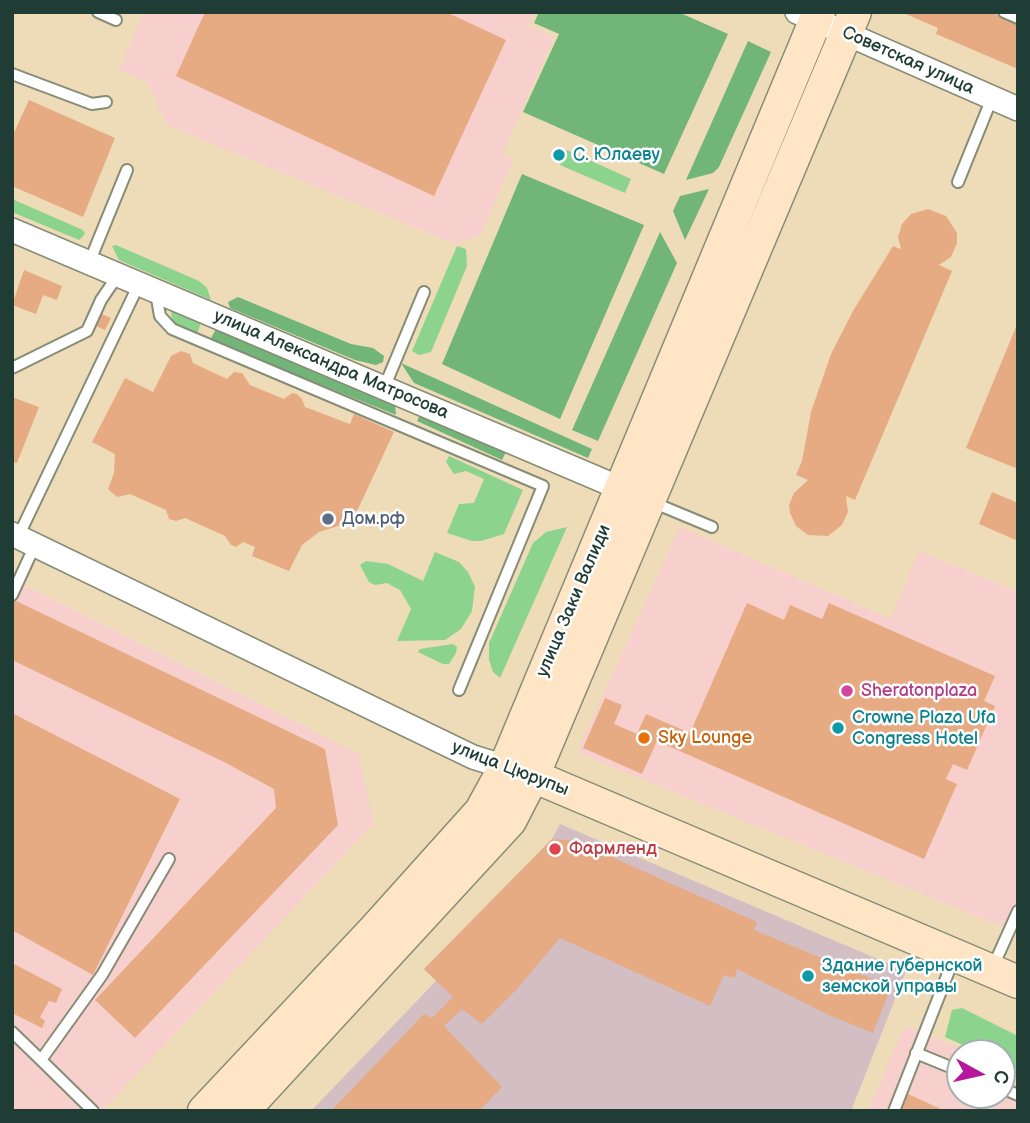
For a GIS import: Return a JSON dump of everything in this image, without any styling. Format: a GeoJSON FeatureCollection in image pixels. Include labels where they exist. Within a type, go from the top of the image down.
{"type":"FeatureCollection","features":[{"type":"Feature","properties":{"kind":"main road","name":"улица Заки Валиди"},"geometry":{"type":"LineString","coordinates":[[635,495],[811,15]]}},
{"type":"Feature","properties":{"kind":"main road","name":"улица Заки Валиди"},"geometry":{"type":"LineString","coordinates":[[243,1111],[510,821],[519,772],[635,495],[850,23]]}},
{"type":"Feature","properties":{"kind":"main road","name":"улица Заки Валиди"},"geometry":{"type":"LineString","coordinates":[[204,1111],[519,772]]}},
{"type":"Feature","properties":{"kind":"main road","name":"улица Цюрупы"},"geometry":{"type":"LineString","coordinates":[[519,772],[1004,976]]}},
{"type":"Feature","properties":{"kind":"street","name":"Советская улица"},"geometry":{"type":"LineString","coordinates":[[811,15],[850,23],[1018,109]]}},
{"type":"Feature","properties":{"kind":"street","name":"улица Александра Матросова"},"geometry":{"type":"LineString","coordinates":[[12,230],[635,495]]}},
{"type":"Feature","properties":{"kind":"street","name":"улица Цюрупы"},"geometry":{"type":"LineString","coordinates":[[22,539],[473,757],[519,772]]}},
{"type":"Feature","properties":{"kind":"lane"},"geometry":{"type":"LineString","coordinates":[[98,12],[116,20]]}},
{"type":"Feature","properties":{"kind":"lane"},"geometry":{"type":"LineString","coordinates":[[1004,12],[1018,18]]}},
{"type":"Feature","properties":{"kind":"lane"},"geometry":{"type":"LineString","coordinates":[[12,74],[92,104],[106,102]]}},
{"type":"Feature","properties":{"kind":"lane"},"geometry":{"type":"LineString","coordinates":[[958,182],[992,98]]}},
{"type":"Feature","properties":{"kind":"lane"},"geometry":{"type":"LineString","coordinates":[[89,262],[127,170]]}},
{"type":"Feature","properties":{"kind":"lane"},"geometry":{"type":"LineString","coordinates":[[12,368],[87,331],[101,300],[137,283]]}},
{"type":"Feature","properties":{"kind":"lane"},"geometry":{"type":"LineString","coordinates":[[12,595],[22,539],[137,283]]}},
{"type":"Feature","properties":{"kind":"lane"},"geometry":{"type":"LineString","coordinates":[[137,283],[172,329],[543,486],[458,690]]}},
{"type":"Feature","properties":{"kind":"lane"},"geometry":{"type":"LineString","coordinates":[[384,388],[424,292]]}},
{"type":"Feature","properties":{"kind":"lane"},"geometry":{"type":"LineString","coordinates":[[635,495],[712,527]]}},
{"type":"Feature","properties":{"kind":"lane"},"geometry":{"type":"LineString","coordinates":[[41,1060],[102,975],[169,859]]}},
{"type":"Feature","properties":{"kind":"lane"},"geometry":{"type":"LineString","coordinates":[[1004,976],[1018,911]]}},
{"type":"Feature","properties":{"kind":"lane"},"geometry":{"type":"LineString","coordinates":[[894,1111],[955,955]]}},
{"type":"Feature","properties":{"kind":"lane"},"geometry":{"type":"LineString","coordinates":[[12,1032],[93,1111]]}},
{"type":"Feature","properties":{"kind":"lane"},"geometry":{"type":"LineString","coordinates":[[916,1053],[946,1065]]}},
{"type":"Feature","properties":{"kind":"shaded area"},"geometry":{"type":"Polygon","coordinates":[[[144,12],[534,12],[528,26],[554,37],[502,154],[513,160],[481,235],[455,244],[167,125],[148,83],[119,70],[144,12]]]}},
{"type":"Feature","properties":{"kind":"shaded area"},"geometry":{"type":"Polygon","coordinates":[[[680,527],[891,619],[919,551],[1018,592],[1018,933],[581,754],[580,745],[680,527]]]}},
{"type":"Feature","properties":{"kind":"shaded area"},"geometry":{"type":"Polygon","coordinates":[[[12,579],[358,753],[374,823],[102,1111],[12,1111],[12,579]]]}},
{"type":"Feature","properties":{"kind":"shaded area"},"geometry":{"type":"Polygon","coordinates":[[[560,824],[906,971],[851,1111],[311,1111],[436,981],[424,969],[552,839],[560,824]]]}},
{"type":"Feature","properties":{"kind":"shaded area"},"geometry":{"type":"Polygon","coordinates":[[[905,1026],[946,1042],[946,1109],[1016,1109],[1016,1070],[1018,1071],[1018,1111],[868,1111],[905,1026]]]}},
{"type":"Feature","properties":{"kind":"green space"},"geometry":{"type":"Polygon","coordinates":[[[539,12],[678,12],[728,34],[664,174],[523,112],[559,34],[534,23],[539,12]]]}},
{"type":"Feature","properties":{"kind":"green space"},"geometry":{"type":"Polygon","coordinates":[[[748,41],[771,52],[719,167],[713,173],[686,180],[748,41]]]}},
{"type":"Feature","properties":{"kind":"green space"},"geometry":{"type":"Polygon","coordinates":[[[567,150],[631,179],[625,193],[560,165],[567,150]]]}},
{"type":"Feature","properties":{"kind":"green space"},"geometry":{"type":"Polygon","coordinates":[[[522,174],[644,225],[560,419],[442,364],[522,174]]]}},
{"type":"Feature","properties":{"kind":"green space"},"geometry":{"type":"Polygon","coordinates":[[[709,189],[685,240],[673,211],[680,196],[709,189]]]}},
{"type":"Feature","properties":{"kind":"green space"},"geometry":{"type":"Polygon","coordinates":[[[12,199],[83,230],[85,234],[79,240],[12,212],[12,199]]]}},
{"type":"Feature","properties":{"kind":"green space"},"geometry":{"type":"Polygon","coordinates":[[[660,232],[677,263],[598,441],[572,430],[660,232]]]}},
{"type":"Feature","properties":{"kind":"green space"},"geometry":{"type":"Polygon","coordinates":[[[116,245],[199,281],[207,288],[211,300],[119,260],[112,246],[116,245]]]}},
{"type":"Feature","properties":{"kind":"green space"},"geometry":{"type":"Polygon","coordinates":[[[457,246],[466,249],[467,266],[431,352],[419,355],[412,351],[457,246]]]}},
{"type":"Feature","properties":{"kind":"green space"},"geometry":{"type":"Polygon","coordinates":[[[238,297],[351,344],[373,348],[384,356],[383,362],[376,365],[355,360],[230,308],[228,302],[238,297]]]}},
{"type":"Feature","properties":{"kind":"green space"},"geometry":{"type":"Polygon","coordinates":[[[171,309],[201,323],[197,334],[172,323],[171,309]]]}},
{"type":"Feature","properties":{"kind":"green space"},"geometry":{"type":"Polygon","coordinates":[[[216,329],[395,403],[396,415],[210,340],[216,329]]]}},
{"type":"Feature","properties":{"kind":"green space"},"geometry":{"type":"Polygon","coordinates":[[[401,363],[592,449],[588,458],[414,383],[401,363]]]}},
{"type":"Feature","properties":{"kind":"green space"},"geometry":{"type":"Polygon","coordinates":[[[422,411],[507,450],[502,460],[417,421],[422,411]]]}},
{"type":"Feature","properties":{"kind":"green space"},"geometry":{"type":"Polygon","coordinates":[[[449,456],[523,490],[504,534],[472,541],[447,533],[459,504],[474,503],[484,479],[466,471],[454,474],[446,462],[449,456]]]}},
{"type":"Feature","properties":{"kind":"green space"},"geometry":{"type":"Polygon","coordinates":[[[567,527],[500,678],[493,672],[489,660],[489,643],[533,543],[546,532],[567,527]]]}},
{"type":"Feature","properties":{"kind":"green space"},"geometry":{"type":"Polygon","coordinates":[[[435,552],[459,562],[468,572],[475,587],[472,611],[461,629],[445,640],[397,641],[411,609],[400,590],[387,583],[375,585],[369,582],[360,565],[366,561],[388,564],[423,581],[435,552]]]}},
{"type":"Feature","properties":{"kind":"green space"},"geometry":{"type":"Polygon","coordinates":[[[453,644],[457,647],[456,653],[449,664],[443,664],[418,652],[420,649],[453,644]]]}},
{"type":"Feature","properties":{"kind":"green space"},"geometry":{"type":"Polygon","coordinates":[[[962,1008],[1018,1036],[1018,1070],[1016,1039],[945,1037],[952,1010],[962,1008]]]}},
{"type":"Feature","properties":{"kind":"building"},"geometry":{"type":"Polygon","coordinates":[[[205,12],[446,12],[506,40],[434,196],[176,76],[205,12]]]}},
{"type":"Feature","properties":{"kind":"building"},"geometry":{"type":"Polygon","coordinates":[[[901,12],[990,12],[1018,24],[1018,69],[936,34],[938,28],[901,12]]]}},
{"type":"Feature","properties":{"kind":"building"},"geometry":{"type":"Polygon","coordinates":[[[29,100],[115,138],[83,217],[12,186],[12,137],[29,100]]]}},
{"type":"Feature","properties":{"kind":"building"},"geometry":{"type":"Polygon","coordinates":[[[928,209],[946,216],[957,233],[957,243],[951,257],[939,265],[952,271],[855,500],[846,496],[848,512],[842,525],[828,536],[808,535],[796,526],[789,505],[794,493],[808,480],[796,475],[802,461],[811,412],[831,354],[853,311],[893,246],[901,249],[898,237],[902,224],[911,214],[928,209]]]}},
{"type":"Feature","properties":{"kind":"building"},"geometry":{"type":"Polygon","coordinates":[[[24,270],[62,286],[57,300],[43,295],[36,314],[12,305],[24,270]]]}},
{"type":"Feature","properties":{"kind":"building"},"geometry":{"type":"Polygon","coordinates":[[[102,314],[111,318],[105,330],[96,326],[102,314]]]}},
{"type":"Feature","properties":{"kind":"building"},"geometry":{"type":"Polygon","coordinates":[[[1018,322],[1018,469],[966,448],[1018,322]]]}},
{"type":"Feature","properties":{"kind":"building"},"geometry":{"type":"Polygon","coordinates":[[[181,351],[190,354],[193,363],[227,379],[234,372],[242,373],[250,385],[284,399],[292,393],[297,394],[305,407],[350,424],[354,414],[394,432],[358,509],[338,526],[319,532],[302,545],[289,571],[252,556],[255,547],[243,542],[236,547],[231,545],[225,536],[185,518],[176,521],[169,519],[166,510],[130,494],[117,497],[108,489],[114,473],[115,454],[92,442],[125,378],[153,392],[171,356],[181,351]]]}},
{"type":"Feature","properties":{"kind":"building"},"geometry":{"type":"Polygon","coordinates":[[[12,397],[39,407],[17,463],[12,462],[12,397]]]}},
{"type":"Feature","properties":{"kind":"building"},"geometry":{"type":"Polygon","coordinates":[[[992,492],[1018,503],[1018,541],[979,524],[992,492]]]}},
{"type":"Feature","properties":{"kind":"building"},"geometry":{"type":"Polygon","coordinates":[[[12,599],[325,749],[338,825],[135,1038],[95,1000],[276,808],[274,789],[224,762],[12,660],[12,599]]]}},
{"type":"Feature","properties":{"kind":"building","name":"Crowne Plaza Ufa Congress Hotel"},"geometry":{"type":"Polygon","coordinates":[[[747,603],[784,620],[790,605],[822,619],[829,603],[995,676],[984,701],[995,706],[967,770],[953,764],[946,779],[957,784],[924,859],[657,741],[642,774],[583,748],[605,698],[622,705],[614,724],[637,734],[646,714],[690,733],[747,603]]]}},
{"type":"Feature","properties":{"kind":"building"},"geometry":{"type":"Polygon","coordinates":[[[12,713],[180,799],[93,975],[12,930],[12,713]]]}},
{"type":"Feature","properties":{"kind":"building","name":"Здание губернской земской управы"},"geometry":{"type":"Polygon","coordinates":[[[552,839],[576,841],[757,922],[754,930],[891,987],[873,1033],[829,1015],[737,969],[735,978],[724,975],[710,1006],[560,938],[517,989],[482,1024],[462,1009],[444,1026],[502,1087],[479,1111],[331,1111],[424,1014],[432,1018],[453,997],[424,969],[552,839]]]}},
{"type":"Feature","properties":{"kind":"building"},"geometry":{"type":"Polygon","coordinates":[[[12,963],[62,989],[56,1003],[49,1001],[40,1017],[45,1021],[42,1028],[12,1013],[12,963]]]}},
{"type":"Feature","properties":{"kind":"building"},"geometry":{"type":"Polygon","coordinates":[[[906,1093],[945,1111],[898,1111],[906,1093]]]}},
{"type":"Feature","properties":{"kind":"place","name":"С. Юлаеву"},"geometry":{"type":"Point","coordinates":[559,155]}},
{"type":"Feature","properties":{"kind":"place","name":"Дом.рф"},"geometry":{"type":"Point","coordinates":[328,519]}},
{"type":"Feature","properties":{"kind":"place","name":"Sheratonplaza"},"geometry":{"type":"Point","coordinates":[847,691]}},
{"type":"Feature","properties":{"kind":"place","name":"Crowne Plaza Ufa Congress Hotel"},"geometry":{"type":"Point","coordinates":[838,728]}},
{"type":"Feature","properties":{"kind":"place","name":"Sky Lounge"},"geometry":{"type":"Point","coordinates":[644,738]}},
{"type":"Feature","properties":{"kind":"place","name":"Фармленд"},"geometry":{"type":"Point","coordinates":[555,849]}},
{"type":"Feature","properties":{"kind":"place","name":"Здание губернской земской управы"},"geometry":{"type":"Point","coordinates":[808,976]}}]}
